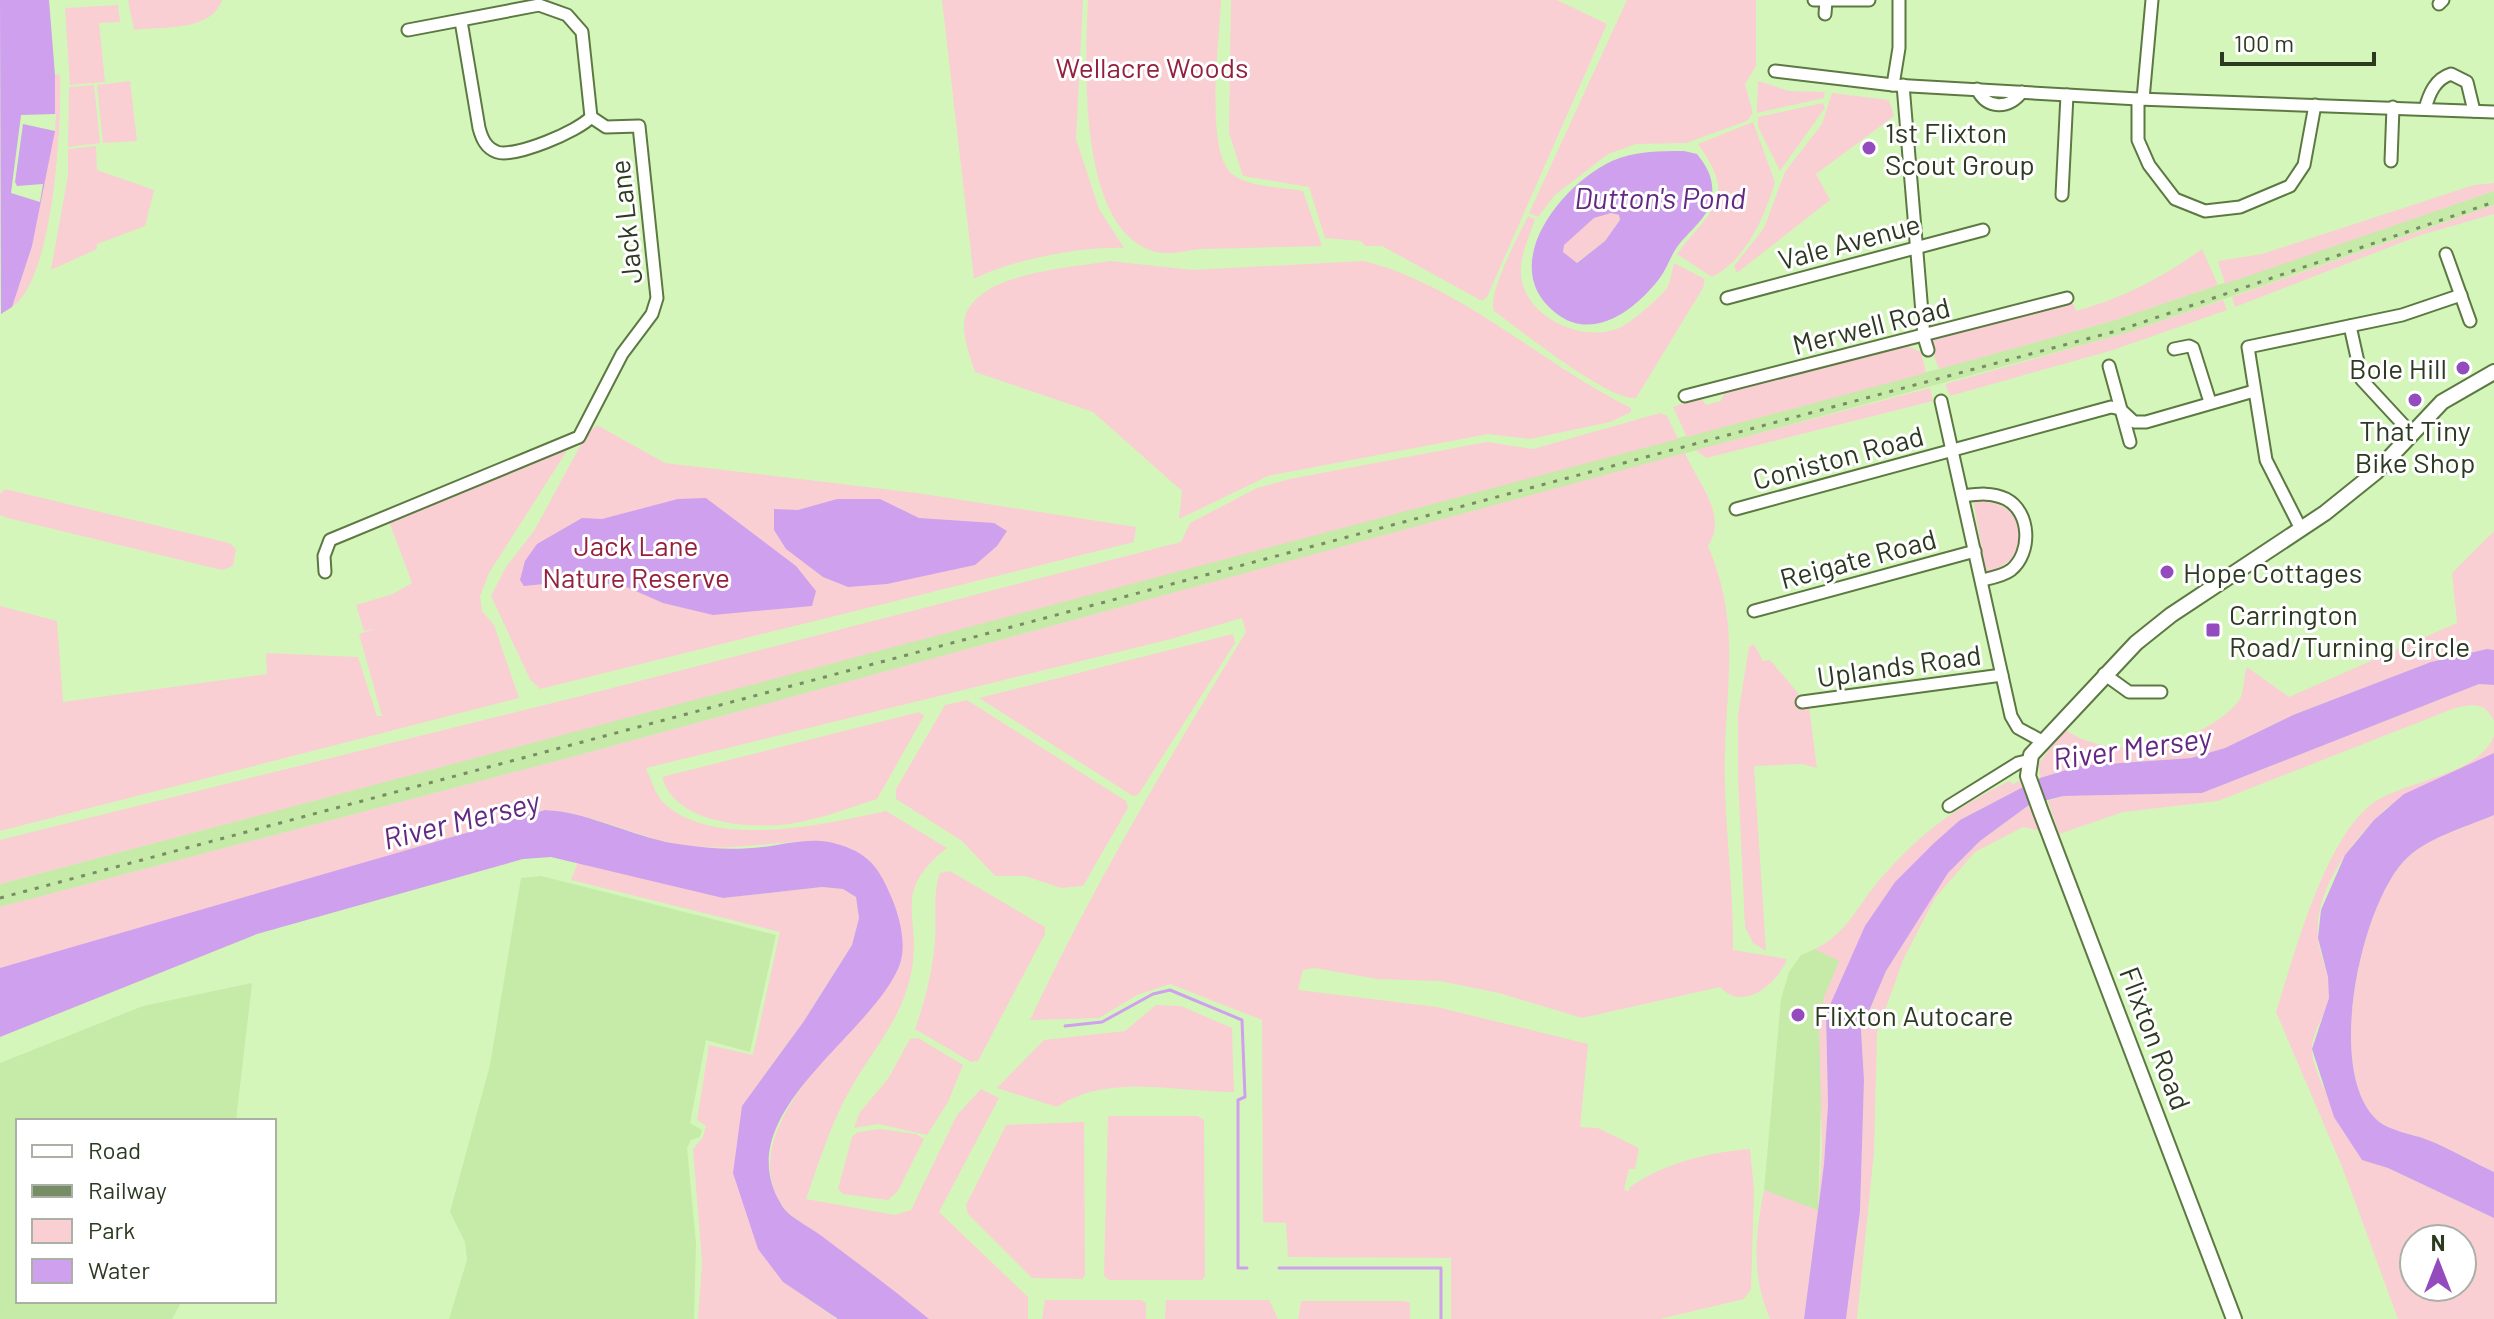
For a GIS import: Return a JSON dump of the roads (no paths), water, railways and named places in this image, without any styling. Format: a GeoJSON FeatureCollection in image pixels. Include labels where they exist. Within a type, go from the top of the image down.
{"type":"FeatureCollection","features":[{"type":"Feature","properties":{"kind":"main road"},"geometry":{"type":"LineString","coordinates":[[2030,760],[2042,741],[2104,674],[2171,615],[2360,486],[2442,402],[2494,372]]}},
{"type":"Feature","properties":{"kind":"main road","name":"Flixton Road"},"geometry":{"type":"LineString","coordinates":[[2030,760],[2028,776],[2041,812],[2234,1319]]}},
{"type":"Feature","properties":{"kind":"street"},"geometry":{"type":"LineString","coordinates":[[1814,0],[1869,0]]}},
{"type":"Feature","properties":{"kind":"street"},"geometry":{"type":"LineString","coordinates":[[1899,0],[1898,85],[1924,337],[1928,350]]}},
{"type":"Feature","properties":{"kind":"street"},"geometry":{"type":"LineString","coordinates":[[2152,0],[2138,140],[2142,152],[2175,199],[2194,209],[2217,210],[2263,200],[2290,186],[2304,165],[2315,105]]}},
{"type":"Feature","properties":{"kind":"street"},"geometry":{"type":"LineString","coordinates":[[1825,14],[1826,1]]}},
{"type":"Feature","properties":{"kind":"street"},"geometry":{"type":"LineString","coordinates":[[408,30],[538,3],[567,15],[582,32],[591,117],[576,128],[534,146],[501,153],[493,150],[486,144],[479,128],[461,21]]}},
{"type":"Feature","properties":{"kind":"street"},"geometry":{"type":"LineString","coordinates":[[1775,71],[1898,85],[1977,89],[1986,101],[1999,105],[2011,103],[2022,92],[2494,112]]}},
{"type":"Feature","properties":{"kind":"street"},"geometry":{"type":"LineString","coordinates":[[2425,109],[2429,94],[2441,78],[2451,74],[2467,82],[2474,111]]}},
{"type":"Feature","properties":{"kind":"street"},"geometry":{"type":"LineString","coordinates":[[2062,195],[2067,95]]}},
{"type":"Feature","properties":{"kind":"street"},"geometry":{"type":"LineString","coordinates":[[2391,161],[2393,107]]}},
{"type":"Feature","properties":{"kind":"street","name":"Jack Lane"},"geometry":{"type":"LineString","coordinates":[[325,572],[324,556],[330,540],[579,437],[622,354],[652,314],[657,298],[639,126],[606,127],[591,117]]}},
{"type":"Feature","properties":{"kind":"street","name":"Vale Avenue"},"geometry":{"type":"LineString","coordinates":[[1727,298],[1983,230]]}},
{"type":"Feature","properties":{"kind":"street"},"geometry":{"type":"LineString","coordinates":[[2446,254],[2470,321]]}},
{"type":"Feature","properties":{"kind":"street"},"geometry":{"type":"LineString","coordinates":[[2301,529],[2266,460],[2248,347],[2402,315],[2461,295]]}},
{"type":"Feature","properties":{"kind":"street","name":"Merwell Road"},"geometry":{"type":"LineString","coordinates":[[1685,396],[2067,298]]}},
{"type":"Feature","properties":{"kind":"street"},"geometry":{"type":"LineString","coordinates":[[2350,326],[2362,380],[2411,433]]}},
{"type":"Feature","properties":{"kind":"street"},"geometry":{"type":"LineString","coordinates":[[2174,349],[2193,348],[2210,402]]}},
{"type":"Feature","properties":{"kind":"street"},"geometry":{"type":"LineString","coordinates":[[2109,366],[2130,442]]}},
{"type":"Feature","properties":{"kind":"street"},"geometry":{"type":"LineString","coordinates":[[2120,409],[2134,422],[2146,422],[2254,391]]}},
{"type":"Feature","properties":{"kind":"street"},"geometry":{"type":"LineString","coordinates":[[1941,401],[2013,723],[2042,741]]}},
{"type":"Feature","properties":{"kind":"street","name":"Coniston Road"},"geometry":{"type":"LineString","coordinates":[[1736,509],[2111,407],[2120,409]]}},
{"type":"Feature","properties":{"kind":"street"},"geometry":{"type":"LineString","coordinates":[[1963,496],[1982,494],[2005,498],[2019,511],[2025,530],[2025,549],[2010,571],[1982,580]]}},
{"type":"Feature","properties":{"kind":"street","name":"Reigate Road"},"geometry":{"type":"LineString","coordinates":[[1754,611],[1975,551]]}},
{"type":"Feature","properties":{"kind":"street"},"geometry":{"type":"LineString","coordinates":[[2104,674],[2129,692],[2161,692]]}},
{"type":"Feature","properties":{"kind":"street","name":"Uplands Road"},"geometry":{"type":"LineString","coordinates":[[1802,702],[2002,675]]}},
{"type":"Feature","properties":{"kind":"street"},"geometry":{"type":"LineString","coordinates":[[1949,806],[2018,763],[2030,760]]}},
{"type":"Feature","properties":{"kind":"water"},"geometry":{"type":"Polygon","coordinates":[[[0,0],[49,0],[55,75],[55,131],[32,246],[12,307],[1,314],[0,0]]]}},
{"type":"Feature","properties":{"kind":"water","name":"Dutton's Pond"},"geometry":{"type":"Polygon","coordinates":[[[1684,151],[1697,154],[1704,164],[1712,185],[1712,198],[1707,212],[1677,247],[1662,275],[1639,301],[1613,318],[1585,325],[1557,314],[1539,295],[1532,274],[1533,252],[1555,208],[1592,173],[1612,161],[1638,153],[1684,151]],[[1611,213],[1594,218],[1564,245],[1563,252],[1577,263],[1605,241],[1620,220],[1619,215],[1611,213]]]}},
{"type":"Feature","properties":{"kind":"water"},"geometry":{"type":"Polygon","coordinates":[[[706,498],[796,566],[816,591],[812,606],[713,615],[663,603],[622,585],[574,581],[524,586],[520,580],[525,561],[537,544],[582,518],[602,519],[678,499],[706,498]]]}},
{"type":"Feature","properties":{"kind":"water"},"geometry":{"type":"Polygon","coordinates":[[[837,499],[880,499],[919,518],[994,523],[1007,531],[997,546],[975,565],[887,584],[848,587],[823,577],[786,549],[774,530],[774,509],[798,510],[837,499]]]}},
{"type":"Feature","properties":{"kind":"water"},"geometry":{"type":"Polygon","coordinates":[[[2494,650],[2494,685],[2479,684],[2202,793],[2063,796],[2029,805],[1980,841],[1948,873],[1886,971],[1861,1030],[1864,1080],[1860,1211],[1846,1319],[1804,1319],[1824,1164],[1828,1105],[1826,1014],[1865,926],[1895,882],[1933,844],[1960,820],[2040,778],[2079,766],[2191,758],[2225,748],[2293,715],[2431,662],[2494,650]]]}},
{"type":"Feature","properties":{"kind":"water"},"geometry":{"type":"Polygon","coordinates":[[[2494,753],[2494,815],[2422,846],[2403,862],[2387,885],[2362,952],[2354,991],[2351,1030],[2353,1066],[2361,1097],[2377,1120],[2394,1130],[2437,1144],[2494,1172],[2494,1218],[2388,1168],[2362,1160],[2334,1117],[2312,1049],[2329,998],[2328,977],[2318,938],[2321,910],[2345,855],[2374,820],[2404,794],[2494,753]]]}},
{"type":"Feature","properties":{"kind":"water"},"geometry":{"type":"Polygon","coordinates":[[[545,810],[580,816],[649,838],[695,846],[744,849],[805,841],[829,842],[851,849],[874,866],[885,883],[899,919],[903,947],[900,964],[885,991],[787,1107],[773,1138],[769,1171],[781,1204],[788,1213],[929,1319],[838,1319],[783,1282],[758,1249],[733,1173],[742,1106],[804,1021],[852,945],[859,918],[856,897],[843,889],[822,887],[723,898],[551,857],[523,859],[257,934],[0,1037],[0,968],[545,810]]]}},
{"type":"Feature","properties":{"kind":"waterway"},"geometry":{"type":"LineString","coordinates":[[1065,1026],[1102,1022],[1153,994],[1170,990],[1242,1020],[1245,1097],[1238,1100],[1238,1268],[1247,1268]]}},
{"type":"Feature","properties":{"kind":"waterway"},"geometry":{"type":"LineString","coordinates":[[1279,1268],[1441,1268],[1441,1319]]}},
{"type":"Feature","properties":{"kind":"railway"},"geometry":{"type":"LineString","coordinates":[[0,898],[2120,330],[2494,202]]}},
{"type":"Feature","properties":{"kind":"place","name":"1st Flixton Scout Group"},"geometry":{"type":"Point","coordinates":[1869,148]}},
{"type":"Feature","properties":{"kind":"place","name":"Bole Hill"},"geometry":{"type":"Point","coordinates":[2463,368]}},
{"type":"Feature","properties":{"kind":"place","name":"That Tiny Bike Shop"},"geometry":{"type":"Point","coordinates":[2415,400]}},
{"type":"Feature","properties":{"kind":"place","name":"Hope Cottages"},"geometry":{"type":"Point","coordinates":[2167,572]}},
{"type":"Feature","properties":{"kind":"place","name":"Carrington Road/Turning Circle"},"geometry":{"type":"Point","coordinates":[2213,630]}},
{"type":"Feature","properties":{"kind":"place","name":"Flixton Autocare"},"geometry":{"type":"Point","coordinates":[1798,1015]}},
{"type":"Feature","properties":{"kind":"park label","name":"Wellacre Woods"},"geometry":{"type":"Point","coordinates":[1152,67]}},
{"type":"Feature","properties":{"kind":"park label","name":"Jack Lane Nature Reserve"},"geometry":{"type":"Point","coordinates":[636,561]}},
{"type":"Feature","properties":{"kind":"water label","name":"River Mersey"},"geometry":{"type":"Point","coordinates":[2132,747]}},
{"type":"Feature","properties":{"kind":"water label","name":"River Mersey"},"geometry":{"type":"Point","coordinates":[461,819]}}]}
